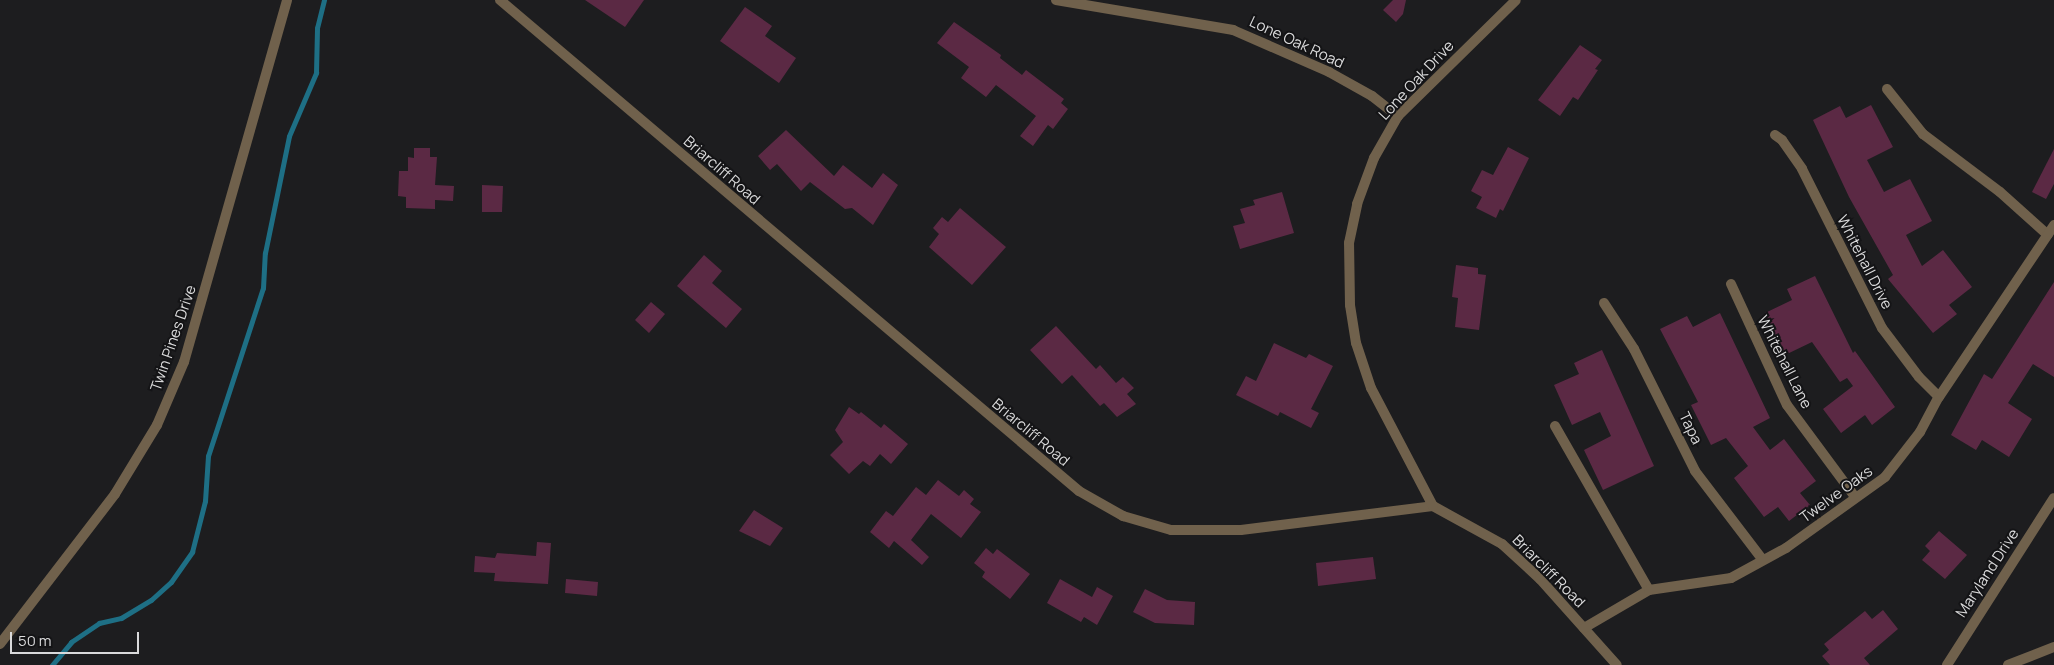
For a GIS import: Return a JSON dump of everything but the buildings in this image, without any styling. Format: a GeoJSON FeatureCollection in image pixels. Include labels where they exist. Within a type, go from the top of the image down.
{"type":"FeatureCollection","features":[{"type":"Feature","properties":{"kind":"street","name":"Twin Pines Drive"},"geometry":{"type":"LineString","coordinates":[[0,644],[115,494],[157,425],[184,362],[287,0]]}},
{"type":"Feature","properties":{"kind":"street","name":"Briarcliff Road"},"geometry":{"type":"LineString","coordinates":[[500,0],[1013,437],[1079,491],[1123,516],[1171,530],[1241,530],[1433,506],[1502,544],[1584,628],[1617,665]]}},
{"type":"Feature","properties":{"kind":"street","name":"Lone Oak Road"},"geometry":{"type":"LineString","coordinates":[[1056,0],[1233,30],[1329,72],[1398,116]]}},
{"type":"Feature","properties":{"kind":"street","name":"Lone Oak Drive"},"geometry":{"type":"LineString","coordinates":[[1433,506],[1371,388],[1356,342],[1350,305],[1349,243],[1356,204],[1374,158],[1398,116],[1516,0]]}},
{"type":"Feature","properties":{"kind":"street"},"geometry":{"type":"LineString","coordinates":[[1886,89],[1923,134],[2000,192],[2048,235]]}},
{"type":"Feature","properties":{"kind":"street","name":"Whitehall Drive"},"geometry":{"type":"LineString","coordinates":[[1774,135],[1787,146],[1802,169],[1882,328],[1919,377],[1939,397]]}},
{"type":"Feature","properties":{"kind":"street","name":"Twelve Oaks"},"geometry":{"type":"LineString","coordinates":[[1584,628],[1649,590],[1692,582],[1724,581],[1762,559],[1786,548],[1885,477],[1920,432],[1939,397],[2054,225]]}},
{"type":"Feature","properties":{"kind":"street","name":"Whitehall Lane"},"geometry":{"type":"LineString","coordinates":[[1731,284],[1787,405],[1855,497]]}},
{"type":"Feature","properties":{"kind":"street","name":"Tapa"},"geometry":{"type":"LineString","coordinates":[[1604,303],[1634,349],[1695,471],[1762,559]]}},
{"type":"Feature","properties":{"kind":"street"},"geometry":{"type":"LineString","coordinates":[[1555,426],[1649,590]]}},
{"type":"Feature","properties":{"kind":"street","name":"Maryland Drive"},"geometry":{"type":"LineString","coordinates":[[1947,665],[2054,498]]}},
{"type":"Feature","properties":{"kind":"street"},"geometry":{"type":"LineString","coordinates":[[2008,665],[2054,648]]}},
{"type":"Feature","properties":{"kind":"waterway"},"geometry":{"type":"LineString","coordinates":[[52,665],[71,642],[99,623],[121,618],[151,600],[171,582],[192,552],[205,501],[208,456],[263,288],[265,253],[289,136],[316,73],[317,28],[324,0]]}}]}
